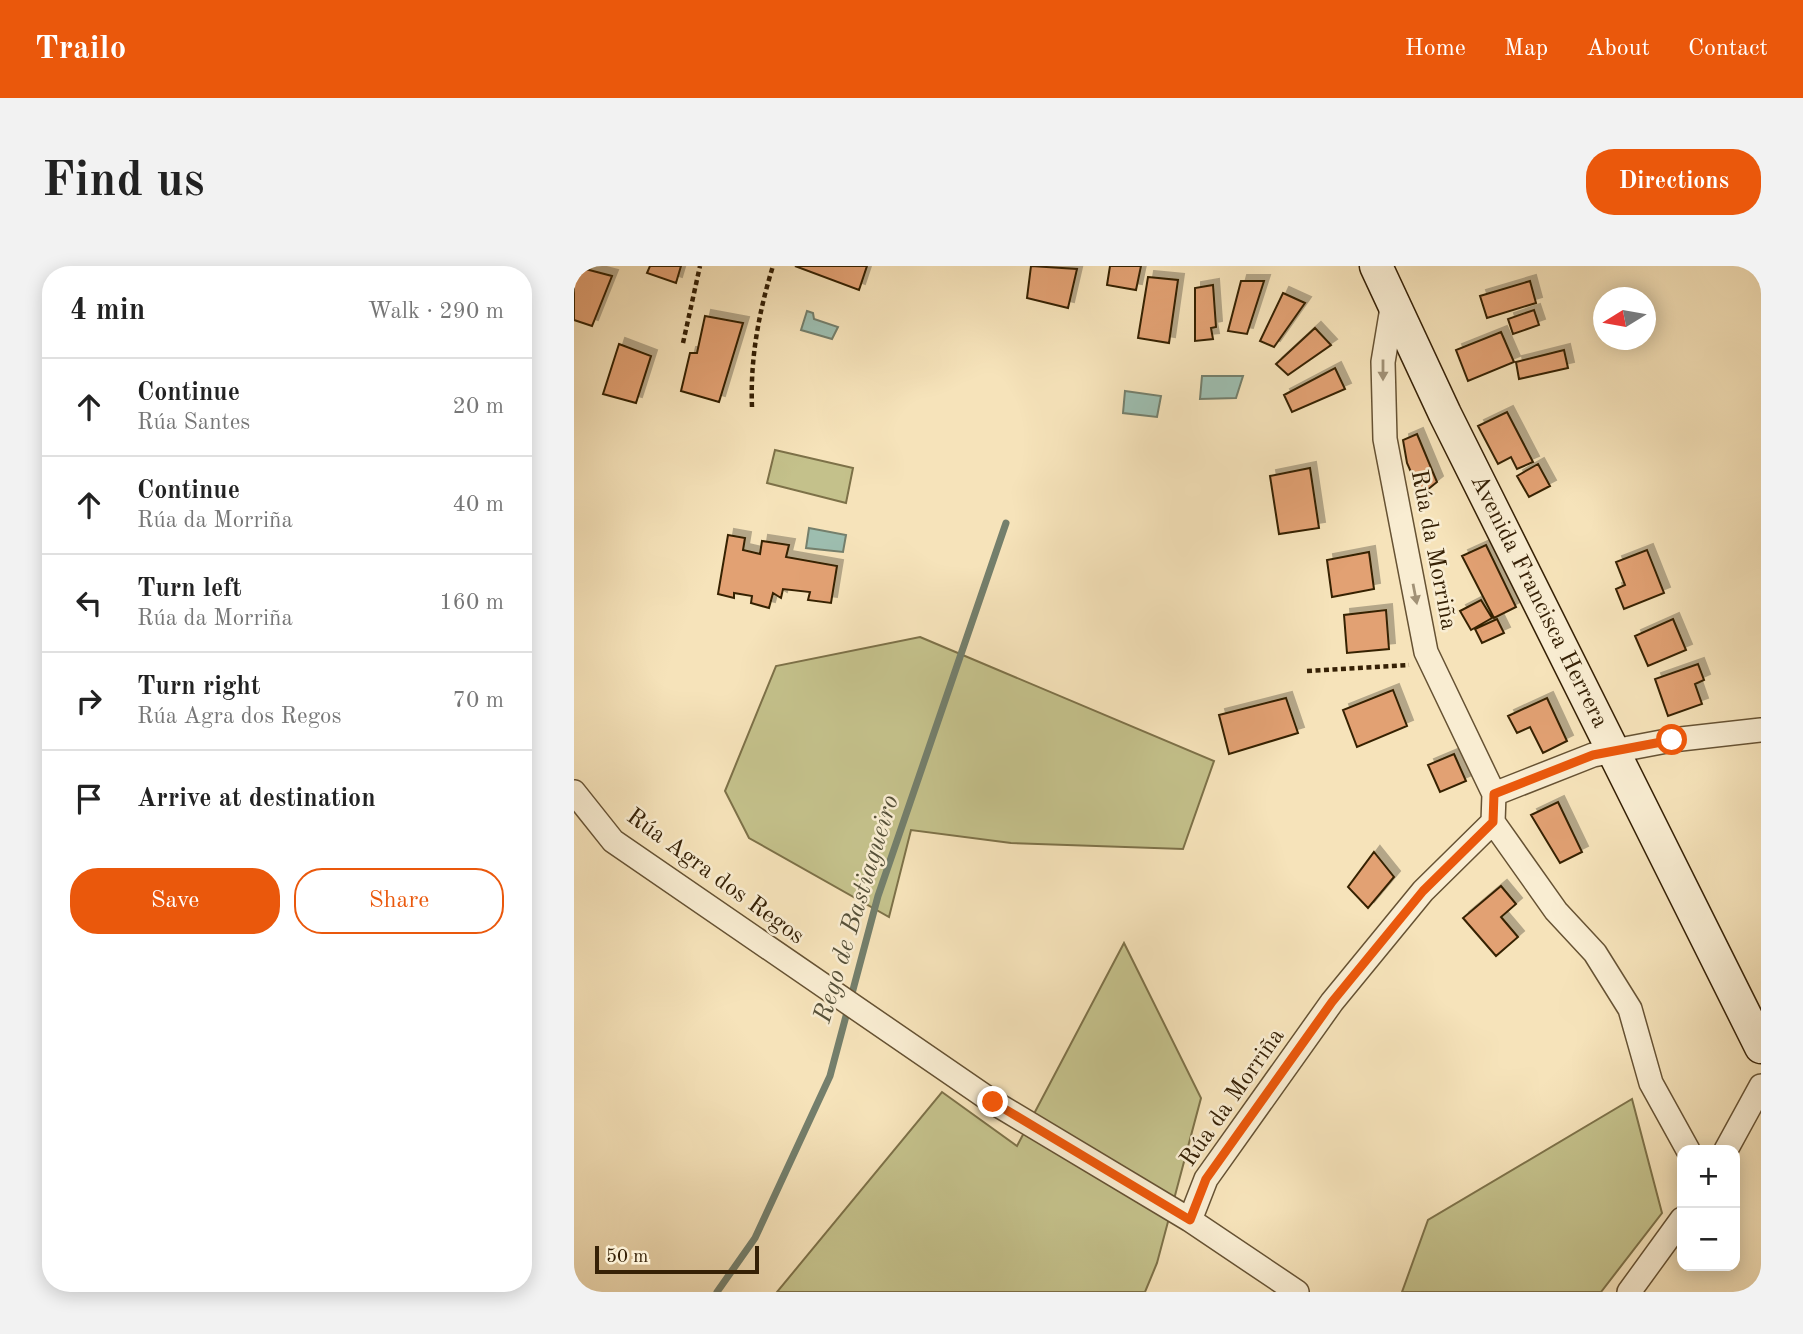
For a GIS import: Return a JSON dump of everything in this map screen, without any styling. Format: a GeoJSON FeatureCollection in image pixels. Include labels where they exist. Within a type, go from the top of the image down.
{"type":"FeatureCollection","features":[{"type":"Feature","properties":{"kind":"street","name":"Avenida Francisca Herrera"},"geometry":{"type":"LineString","coordinates":[[1376,266],[1445,414],[1761,1047]]}},
{"type":"Feature","properties":{"kind":"street","name":"Rúa da Morriña"},"geometry":{"type":"LineString","coordinates":[[1190,1220],[1206,1179],[1332,1002],[1423,891],[1493,822],[1494,794],[1426,652],[1385,439],[1383,362],[1393,302]]}},
{"type":"Feature","properties":{"kind":"street"},"geometry":{"type":"LineString","coordinates":[[1494,794],[1593,755],[1672,740],[1761,730]]}},
{"type":"Feature","properties":{"kind":"street","name":"Rúa Agra dos Regos"},"geometry":{"type":"LineString","coordinates":[[574,792],[613,841],[993,1102],[1190,1220],[1297,1292]]}},
{"type":"Feature","properties":{"kind":"street"},"geometry":{"type":"LineString","coordinates":[[1493,822],[1556,911],[1595,953],[1630,1009],[1651,1083],[1685,1145]]}},
{"type":"Feature","properties":{"kind":"street"},"geometry":{"type":"LineString","coordinates":[[1729,1145],[1761,1086]]}},
{"type":"Feature","properties":{"kind":"street"},"geometry":{"type":"LineString","coordinates":[[1629,1292],[1677,1226]]}},
{"type":"Feature","properties":{"kind":"path"},"geometry":{"type":"LineString","coordinates":[[683,343],[700,266]]}},
{"type":"Feature","properties":{"kind":"path"},"geometry":{"type":"LineString","coordinates":[[752,407],[751,372],[764,294],[774,266]]}},
{"type":"Feature","properties":{"kind":"path"},"geometry":{"type":"LineString","coordinates":[[1307,671],[1431,664]]}},
{"type":"Feature","properties":{"kind":"shaded area"},"geometry":{"type":"Polygon","coordinates":[[[807,311],[813,313],[814,319],[838,327],[832,339],[801,330],[807,311]]]}},
{"type":"Feature","properties":{"kind":"shaded area"},"geometry":{"type":"Polygon","coordinates":[[[1202,376],[1243,376],[1236,398],[1200,399],[1202,376]]]}},
{"type":"Feature","properties":{"kind":"shaded area"},"geometry":{"type":"Polygon","coordinates":[[[1125,391],[1161,396],[1157,417],[1123,413],[1125,391]]]}},
{"type":"Feature","properties":{"kind":"shaded area"},"geometry":{"type":"Polygon","coordinates":[[[775,450],[853,468],[846,503],[767,483],[775,450]]]}},
{"type":"Feature","properties":{"kind":"shaded area"},"geometry":{"type":"Polygon","coordinates":[[[809,528],[846,535],[843,552],[806,548],[809,528]]]}},
{"type":"Feature","properties":{"kind":"shaded area"},"geometry":{"type":"Polygon","coordinates":[[[920,637],[1214,761],[1183,849],[1011,843],[911,830],[889,917],[749,838],[725,791],[776,666],[920,637]]]}},
{"type":"Feature","properties":{"kind":"shaded area"},"geometry":{"type":"Polygon","coordinates":[[[1124,943],[1201,1098],[1157,1263],[1145,1292],[777,1292],[942,1092],[1017,1146],[1124,943]]]}},
{"type":"Feature","properties":{"kind":"shaded area"},"geometry":{"type":"Polygon","coordinates":[[[1632,1099],[1662,1213],[1601,1292],[1402,1292],[1428,1220],[1632,1099]]]}},
{"type":"Feature","properties":{"kind":"building"},"geometry":{"type":"Polygon","coordinates":[[[574,266],[612,276],[592,326],[574,320],[574,266]]]}},
{"type":"Feature","properties":{"kind":"building"},"geometry":{"type":"Polygon","coordinates":[[[650,266],[681,266],[676,283],[647,273],[650,266]]]}},
{"type":"Feature","properties":{"kind":"building"},"geometry":{"type":"Polygon","coordinates":[[[795,266],[867,266],[859,290],[795,266]]]}},
{"type":"Feature","properties":{"kind":"building"},"geometry":{"type":"Polygon","coordinates":[[[1031,266],[1077,269],[1068,308],[1027,298],[1031,266]]]}},
{"type":"Feature","properties":{"kind":"building"},"geometry":{"type":"Polygon","coordinates":[[[1110,266],[1141,266],[1136,290],[1107,285],[1110,266]]]}},
{"type":"Feature","properties":{"kind":"building"},"geometry":{"type":"Polygon","coordinates":[[[1148,277],[1178,280],[1169,343],[1138,338],[1148,277]]]}},
{"type":"Feature","properties":{"kind":"building"},"geometry":{"type":"Polygon","coordinates":[[[1241,281],[1264,281],[1247,334],[1228,331],[1241,281]]]}},
{"type":"Feature","properties":{"kind":"building"},"geometry":{"type":"Polygon","coordinates":[[[1530,281],[1536,303],[1487,318],[1480,296],[1530,281]]]}},
{"type":"Feature","properties":{"kind":"building"},"geometry":{"type":"Polygon","coordinates":[[[1213,285],[1216,327],[1211,328],[1213,339],[1195,341],[1195,288],[1213,285]]]}},
{"type":"Feature","properties":{"kind":"building"},"geometry":{"type":"Polygon","coordinates":[[[1283,293],[1305,303],[1274,347],[1260,341],[1283,293]]]}},
{"type":"Feature","properties":{"kind":"building"},"geometry":{"type":"Polygon","coordinates":[[[1534,310],[1539,325],[1513,334],[1508,319],[1534,310]]]}},
{"type":"Feature","properties":{"kind":"building"},"geometry":{"type":"Polygon","coordinates":[[[705,316],[743,323],[719,402],[681,391],[690,353],[697,353],[705,316]]]}},
{"type":"Feature","properties":{"kind":"building"},"geometry":{"type":"Polygon","coordinates":[[[1315,328],[1331,345],[1288,375],[1276,364],[1315,328]]]}},
{"type":"Feature","properties":{"kind":"building"},"geometry":{"type":"Polygon","coordinates":[[[1501,332],[1514,362],[1468,381],[1456,350],[1501,332]]]}},
{"type":"Feature","properties":{"kind":"building"},"geometry":{"type":"Polygon","coordinates":[[[619,344],[651,356],[636,403],[603,394],[619,344]]]}},
{"type":"Feature","properties":{"kind":"building"},"geometry":{"type":"Polygon","coordinates":[[[1564,350],[1568,368],[1519,379],[1516,362],[1564,350]]]}},
{"type":"Feature","properties":{"kind":"building"},"geometry":{"type":"Polygon","coordinates":[[[1335,368],[1345,389],[1292,412],[1284,395],[1335,368]]]}},
{"type":"Feature","properties":{"kind":"building"},"geometry":{"type":"Polygon","coordinates":[[[1507,412],[1533,462],[1517,469],[1511,457],[1498,464],[1478,426],[1507,412]]]}},
{"type":"Feature","properties":{"kind":"building"},"geometry":{"type":"Polygon","coordinates":[[[1417,434],[1437,482],[1421,495],[1407,463],[1403,440],[1417,434]]]}},
{"type":"Feature","properties":{"kind":"building"},"geometry":{"type":"Polygon","coordinates":[[[1538,464],[1550,486],[1529,497],[1517,476],[1538,464]]]}},
{"type":"Feature","properties":{"kind":"building"},"geometry":{"type":"Polygon","coordinates":[[[1310,468],[1319,528],[1279,534],[1270,476],[1310,468]]]}},
{"type":"Feature","properties":{"kind":"building"},"geometry":{"type":"Polygon","coordinates":[[[728,535],[745,538],[743,550],[760,554],[762,541],[789,545],[786,557],[837,566],[831,603],[808,600],[810,592],[783,589],[781,598],[773,593],[769,608],[751,603],[752,596],[734,593],[734,598],[718,594],[728,535]]]}},
{"type":"Feature","properties":{"kind":"building"},"geometry":{"type":"Polygon","coordinates":[[[1486,545],[1516,607],[1494,618],[1462,556],[1486,545]]]}},
{"type":"Feature","properties":{"kind":"building"},"geometry":{"type":"Polygon","coordinates":[[[1647,550],[1664,593],[1624,609],[1616,589],[1625,585],[1616,562],[1647,550]]]}},
{"type":"Feature","properties":{"kind":"building"},"geometry":{"type":"Polygon","coordinates":[[[1369,552],[1374,589],[1332,597],[1327,560],[1369,552]]]}},
{"type":"Feature","properties":{"kind":"building"},"geometry":{"type":"Polygon","coordinates":[[[1481,600],[1492,618],[1471,630],[1460,611],[1481,600]]]}},
{"type":"Feature","properties":{"kind":"building"},"geometry":{"type":"Polygon","coordinates":[[[1386,610],[1389,649],[1347,653],[1344,615],[1386,610]]]}},
{"type":"Feature","properties":{"kind":"building"},"geometry":{"type":"Polygon","coordinates":[[[1497,619],[1504,633],[1482,643],[1475,629],[1497,619]]]}},
{"type":"Feature","properties":{"kind":"building"},"geometry":{"type":"Polygon","coordinates":[[[1673,619],[1686,650],[1648,666],[1635,636],[1673,619]]]}},
{"type":"Feature","properties":{"kind":"building"},"geometry":{"type":"Polygon","coordinates":[[[1698,664],[1704,680],[1695,684],[1702,704],[1668,716],[1655,679],[1698,664]]]}},
{"type":"Feature","properties":{"kind":"building"},"geometry":{"type":"Polygon","coordinates":[[[1393,690],[1407,726],[1357,747],[1343,710],[1393,690]]]}},
{"type":"Feature","properties":{"kind":"building"},"geometry":{"type":"Polygon","coordinates":[[[1286,698],[1298,733],[1229,754],[1219,715],[1286,698]]]}},
{"type":"Feature","properties":{"kind":"building"},"geometry":{"type":"Polygon","coordinates":[[[1547,698],[1567,741],[1543,753],[1530,727],[1517,733],[1508,716],[1547,698]]]}},
{"type":"Feature","properties":{"kind":"building"},"geometry":{"type":"Polygon","coordinates":[[[1454,754],[1466,781],[1440,792],[1428,765],[1454,754]]]}},
{"type":"Feature","properties":{"kind":"building"},"geometry":{"type":"Polygon","coordinates":[[[1558,802],[1582,852],[1560,863],[1531,815],[1558,802]]]}},
{"type":"Feature","properties":{"kind":"building"},"geometry":{"type":"Polygon","coordinates":[[[1374,852],[1394,877],[1368,908],[1348,887],[1374,852]]]}},
{"type":"Feature","properties":{"kind":"building"},"geometry":{"type":"Polygon","coordinates":[[[1501,886],[1516,904],[1501,917],[1518,937],[1496,956],[1463,918],[1501,886]]]}},
{"type":"Feature","properties":{"kind":"waterway","name":"Rego de Bastiagueiro"},"geometry":{"type":"LineString","coordinates":[[717,1292],[755,1238],[830,1076],[878,896],[1006,523]]}},
{"type":"Feature","properties":{"kind":"route"},"geometry":{"type":"LineString","coordinates":[[993,1102],[1190,1220],[1206,1179],[1332,1002],[1423,891],[1493,822],[1494,794],[1593,755],[1672,740]]}}]}
